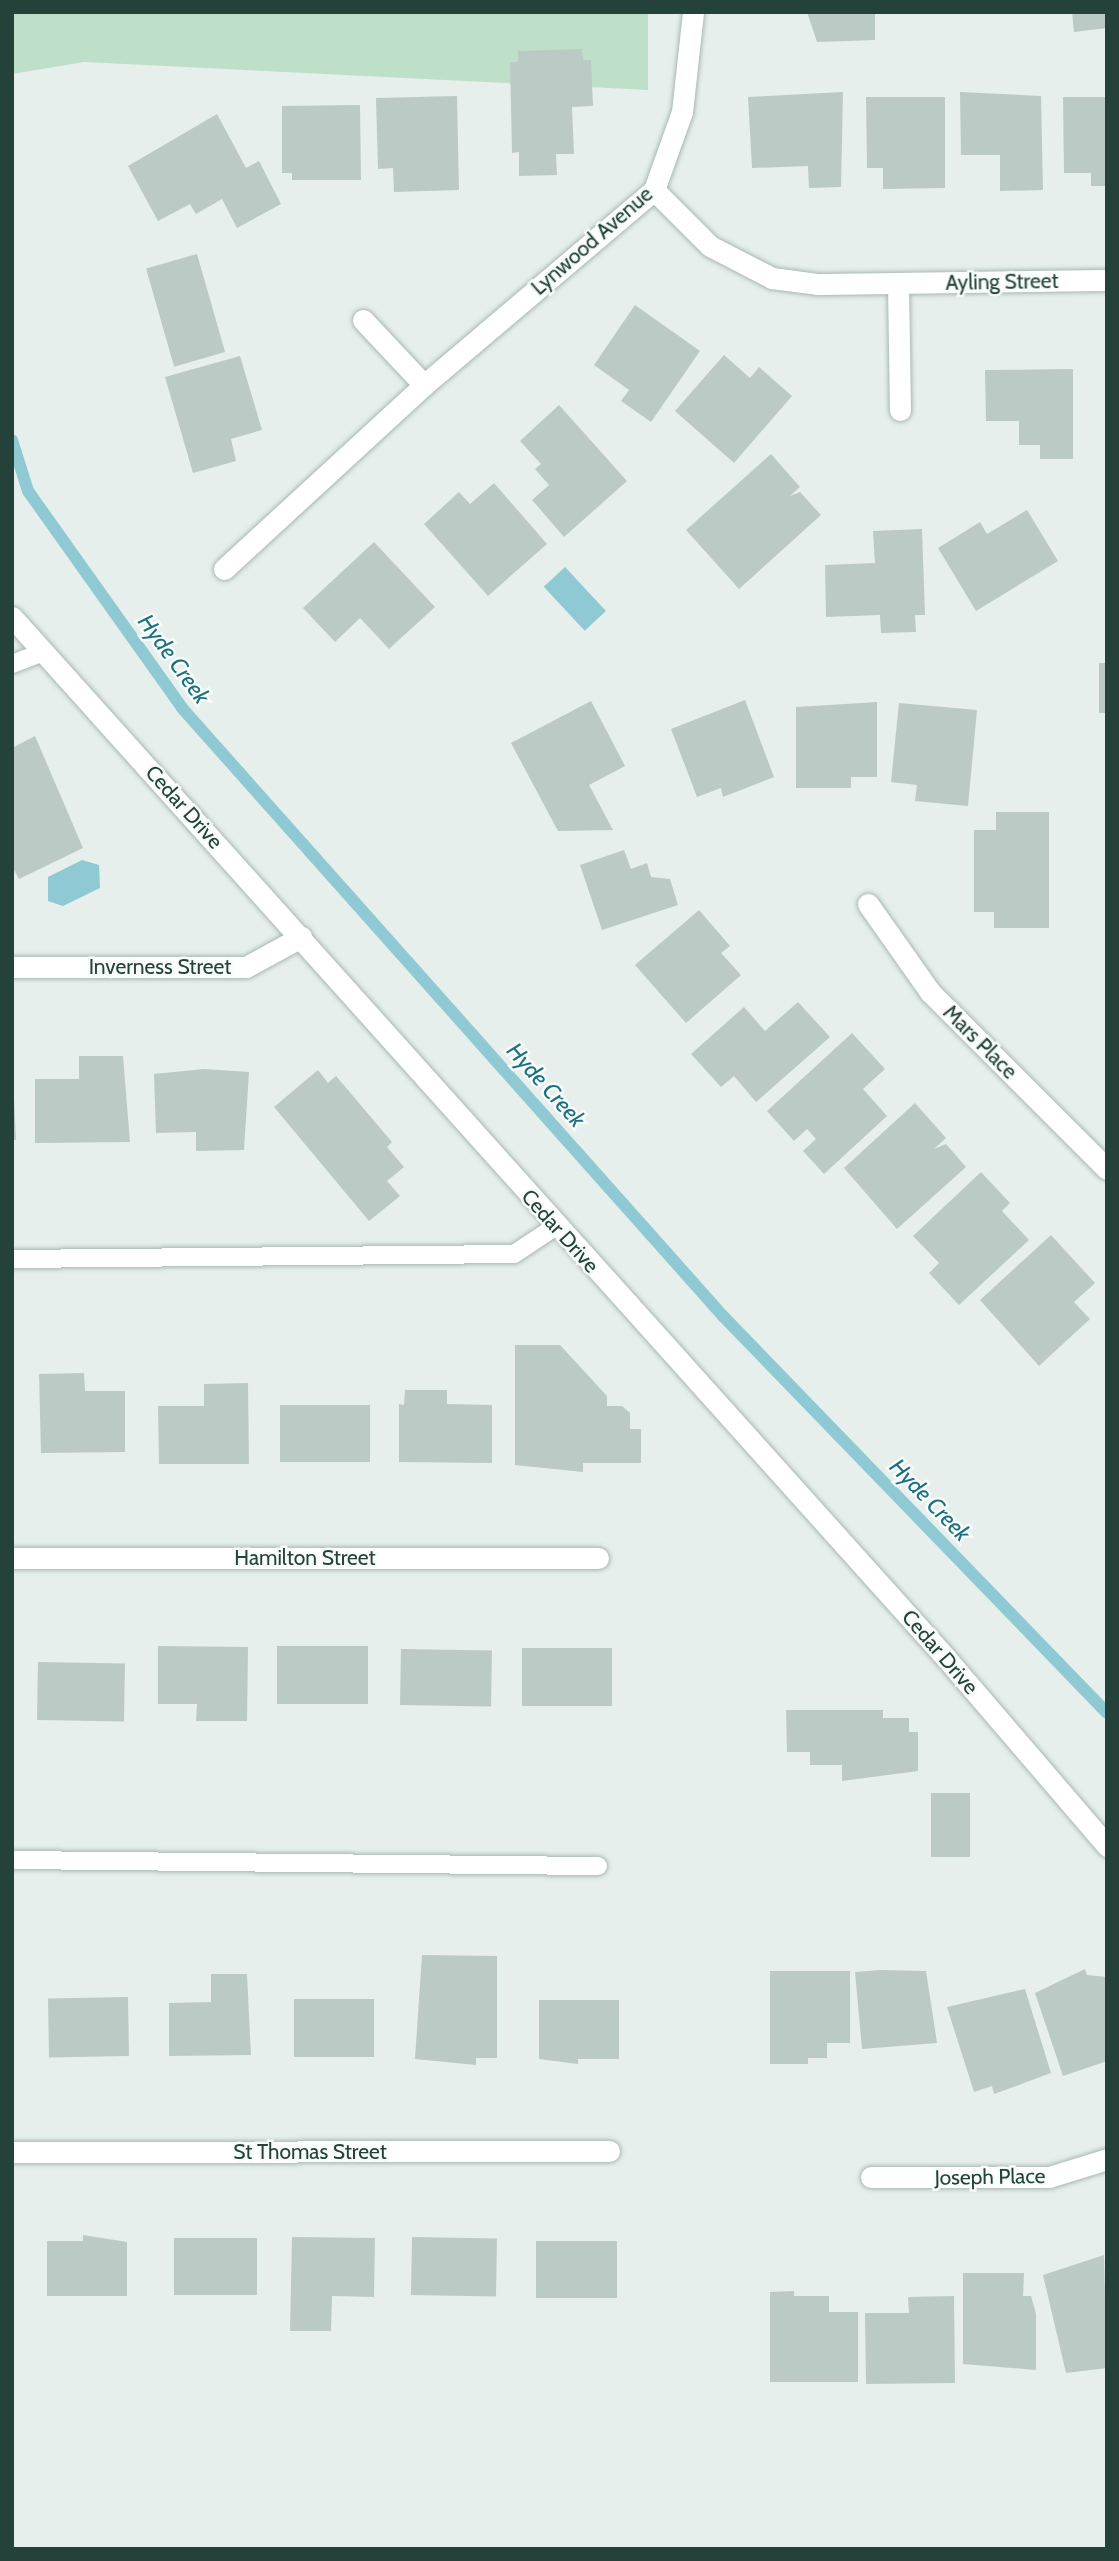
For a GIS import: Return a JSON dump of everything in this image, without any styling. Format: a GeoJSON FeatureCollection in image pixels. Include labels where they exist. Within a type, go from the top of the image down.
{"type":"FeatureCollection","features":[{"type":"Feature","properties":{"kind":"street","name":"Lynwood Avenue"},"geometry":{"type":"LineString","coordinates":[[224,569],[424,385],[654,190],[681,112],[693,12]]}},
{"type":"Feature","properties":{"kind":"street","name":"Ayling Street"},"geometry":{"type":"LineString","coordinates":[[654,190],[710,246],[757,272],[796,282],[898,284],[1107,281]]}},
{"type":"Feature","properties":{"kind":"street"},"geometry":{"type":"LineString","coordinates":[[898,284],[900,410]]}},
{"type":"Feature","properties":{"kind":"street"},"geometry":{"type":"LineString","coordinates":[[363,320],[424,385]]}},
{"type":"Feature","properties":{"kind":"street","name":"Cedar Drive"},"geometry":{"type":"LineString","coordinates":[[12,617],[301,937],[555,1227],[946,1658],[1107,1846]]}},
{"type":"Feature","properties":{"kind":"street","name":"Mars Place"},"geometry":{"type":"LineString","coordinates":[[868,904],[930,992],[1107,1169]]}},
{"type":"Feature","properties":{"kind":"street","name":"Inverness Street"},"geometry":{"type":"LineString","coordinates":[[12,967],[246,967],[301,937]]}},
{"type":"Feature","properties":{"kind":"street","name":"Hamilton Street"},"geometry":{"type":"LineString","coordinates":[[12,1558],[598,1559]]}},
{"type":"Feature","properties":{"kind":"street","name":"St Thomas Street"},"geometry":{"type":"LineString","coordinates":[[12,2152],[609,2151]]}},
{"type":"Feature","properties":{"kind":"street","name":"Joseph Place"},"geometry":{"type":"LineString","coordinates":[[871,2177],[1049,2177],[1107,2159]]}},
{"type":"Feature","properties":{"kind":"lane"},"geometry":{"type":"LineString","coordinates":[[12,664],[44,652]]}},
{"type":"Feature","properties":{"kind":"lane"},"geometry":{"type":"LineString","coordinates":[[12,1259],[514,1254],[555,1227]]}},
{"type":"Feature","properties":{"kind":"lane"},"geometry":{"type":"LineString","coordinates":[[12,1860],[598,1866]]}},
{"type":"Feature","properties":{"kind":"green space"},"geometry":{"type":"Polygon","coordinates":[[[12,12],[648,12],[648,90],[84,62],[12,74],[12,12]]]}},
{"type":"Feature","properties":{"kind":"water"},"geometry":{"type":"Polygon","coordinates":[[[565,567],[606,611],[585,631],[544,587],[565,567]]]}},
{"type":"Feature","properties":{"kind":"water"},"geometry":{"type":"Polygon","coordinates":[[[82,860],[99,865],[100,888],[63,906],[48,901],[48,877],[82,860]]]}},
{"type":"Feature","properties":{"kind":"building"},"geometry":{"type":"Polygon","coordinates":[[[807,12],[875,12],[875,40],[817,42],[807,12]]]}},
{"type":"Feature","properties":{"kind":"building"},"geometry":{"type":"Polygon","coordinates":[[[1072,12],[1107,12],[1107,28],[1074,32],[1072,12]]]}},
{"type":"Feature","properties":{"kind":"building"},"geometry":{"type":"Polygon","coordinates":[[[582,49],[583,60],[591,60],[593,106],[572,107],[574,154],[556,154],[557,175],[519,176],[519,152],[512,153],[510,62],[518,62],[518,51],[582,49]]]}},
{"type":"Feature","properties":{"kind":"building"},"geometry":{"type":"Polygon","coordinates":[[[843,92],[841,187],[809,188],[808,166],[752,168],[748,97],[843,92]]]}},
{"type":"Feature","properties":{"kind":"building"},"geometry":{"type":"Polygon","coordinates":[[[960,92],[1041,96],[1043,190],[1000,191],[1000,155],[961,155],[960,92]]]}},
{"type":"Feature","properties":{"kind":"building"},"geometry":{"type":"Polygon","coordinates":[[[457,96],[459,190],[394,192],[393,168],[378,169],[376,98],[457,96]]]}},
{"type":"Feature","properties":{"kind":"building"},"geometry":{"type":"Polygon","coordinates":[[[866,97],[945,97],[945,188],[883,189],[883,168],[867,168],[866,97]]]}},
{"type":"Feature","properties":{"kind":"building"},"geometry":{"type":"Polygon","coordinates":[[[1063,97],[1107,97],[1107,186],[1091,186],[1091,173],[1064,173],[1063,97]]]}},
{"type":"Feature","properties":{"kind":"building"},"geometry":{"type":"Polygon","coordinates":[[[360,105],[361,180],[292,180],[292,173],[282,173],[282,106],[360,105]]]}},
{"type":"Feature","properties":{"kind":"building"},"geometry":{"type":"Polygon","coordinates":[[[217,114],[246,168],[259,161],[281,204],[237,228],[222,199],[196,214],[190,204],[158,221],[128,166],[217,114]]]}},
{"type":"Feature","properties":{"kind":"building"},"geometry":{"type":"Polygon","coordinates":[[[197,254],[225,352],[174,367],[146,269],[197,254]]]}},
{"type":"Feature","properties":{"kind":"building"},"geometry":{"type":"Polygon","coordinates":[[[635,305],[700,351],[651,422],[621,401],[629,390],[594,365],[635,305]]]}},
{"type":"Feature","properties":{"kind":"building"},"geometry":{"type":"Polygon","coordinates":[[[724,355],[750,378],[759,367],[792,396],[734,463],[675,411],[724,355]]]}},
{"type":"Feature","properties":{"kind":"building"},"geometry":{"type":"Polygon","coordinates":[[[240,356],[262,430],[231,439],[236,461],[193,473],[165,377],[240,356]]]}},
{"type":"Feature","properties":{"kind":"building"},"geometry":{"type":"Polygon","coordinates":[[[1073,369],[1073,459],[1040,459],[1040,445],[1019,445],[1019,421],[986,421],[985,370],[1073,369]]]}},
{"type":"Feature","properties":{"kind":"building"},"geometry":{"type":"Polygon","coordinates":[[[559,405],[627,481],[564,537],[532,500],[549,485],[535,469],[541,464],[520,441],[559,405]]]}},
{"type":"Feature","properties":{"kind":"building"},"geometry":{"type":"Polygon","coordinates":[[[771,454],[800,487],[790,496],[800,492],[821,515],[739,589],[686,530],[771,454]]]}},
{"type":"Feature","properties":{"kind":"building"},"geometry":{"type":"Polygon","coordinates":[[[494,483],[547,544],[488,596],[424,524],[459,492],[470,504],[494,483]]]}},
{"type":"Feature","properties":{"kind":"building"},"geometry":{"type":"Polygon","coordinates":[[[1027,510],[1058,561],[976,611],[938,548],[980,522],[987,534],[1027,510]]]}},
{"type":"Feature","properties":{"kind":"building"},"geometry":{"type":"Polygon","coordinates":[[[922,529],[925,615],[915,615],[916,632],[881,633],[880,615],[826,617],[825,565],[875,563],[873,531],[922,529]]]}},
{"type":"Feature","properties":{"kind":"building"},"geometry":{"type":"Polygon","coordinates":[[[374,542],[435,607],[389,649],[360,618],[335,642],[303,608],[374,542]]]}},
{"type":"Feature","properties":{"kind":"building"},"geometry":{"type":"Polygon","coordinates":[[[1099,663],[1107,663],[1107,713],[1099,713],[1099,663]]]}},
{"type":"Feature","properties":{"kind":"building"},"geometry":{"type":"Polygon","coordinates":[[[745,700],[774,777],[723,797],[721,788],[697,797],[671,729],[745,700]]]}},
{"type":"Feature","properties":{"kind":"building"},"geometry":{"type":"Polygon","coordinates":[[[591,701],[625,766],[589,785],[613,830],[558,831],[511,743],[591,701]]]}},
{"type":"Feature","properties":{"kind":"building"},"geometry":{"type":"Polygon","coordinates":[[[877,702],[877,777],[851,777],[851,788],[796,788],[796,707],[877,702]]]}},
{"type":"Feature","properties":{"kind":"building"},"geometry":{"type":"Polygon","coordinates":[[[899,703],[977,710],[968,806],[915,801],[917,785],[891,782],[899,703]]]}},
{"type":"Feature","properties":{"kind":"building"},"geometry":{"type":"Polygon","coordinates":[[[35,736],[83,848],[19,879],[12,866],[12,748],[35,736]]]}},
{"type":"Feature","properties":{"kind":"building"},"geometry":{"type":"Polygon","coordinates":[[[996,812],[1049,812],[1049,928],[994,928],[994,912],[974,912],[974,830],[996,830],[996,812]]]}},
{"type":"Feature","properties":{"kind":"building"},"geometry":{"type":"Polygon","coordinates":[[[624,850],[631,869],[647,863],[651,877],[670,879],[678,905],[602,930],[580,865],[624,850]]]}},
{"type":"Feature","properties":{"kind":"building"},"geometry":{"type":"Polygon","coordinates":[[[699,910],[730,946],[721,953],[741,975],[686,1023],[635,965],[699,910]]]}},
{"type":"Feature","properties":{"kind":"building"},"geometry":{"type":"Polygon","coordinates":[[[798,1002],[830,1037],[756,1102],[734,1076],[721,1087],[691,1054],[744,1007],[765,1031],[798,1002]]]}},
{"type":"Feature","properties":{"kind":"building"},"geometry":{"type":"Polygon","coordinates":[[[852,1033],[885,1069],[863,1089],[887,1116],[824,1174],[803,1151],[816,1139],[807,1129],[794,1141],[767,1111],[852,1033]]]}},
{"type":"Feature","properties":{"kind":"building"},"geometry":{"type":"Polygon","coordinates":[[[79,1056],[123,1056],[130,1142],[35,1143],[35,1079],[79,1079],[79,1056]]]}},
{"type":"Feature","properties":{"kind":"building"},"geometry":{"type":"Polygon","coordinates":[[[204,1069],[249,1072],[244,1150],[196,1151],[196,1132],[156,1133],[154,1074],[204,1069]]]}},
{"type":"Feature","properties":{"kind":"building"},"geometry":{"type":"Polygon","coordinates":[[[318,1070],[328,1083],[336,1076],[392,1142],[387,1147],[404,1167],[387,1181],[400,1196],[369,1221],[274,1107],[318,1070]]]}},
{"type":"Feature","properties":{"kind":"building"},"geometry":{"type":"Polygon","coordinates":[[[14,1098],[16,1140],[12,1140],[14,1098]]]}},
{"type":"Feature","properties":{"kind":"building"},"geometry":{"type":"Polygon","coordinates":[[[915,1103],[946,1138],[934,1149],[946,1144],[966,1167],[897,1229],[844,1168],[915,1103]]]}},
{"type":"Feature","properties":{"kind":"building"},"geometry":{"type":"Polygon","coordinates":[[[981,1172],[1010,1203],[1002,1211],[1029,1240],[959,1305],[929,1273],[939,1263],[913,1236],[981,1172]]]}},
{"type":"Feature","properties":{"kind":"building"},"geometry":{"type":"Polygon","coordinates":[[[1051,1235],[1095,1283],[1074,1302],[1090,1319],[1039,1366],[980,1300],[1051,1235]]]}},
{"type":"Feature","properties":{"kind":"building"},"geometry":{"type":"Polygon","coordinates":[[[515,1345],[560,1345],[607,1396],[607,1406],[622,1406],[630,1413],[630,1429],[641,1429],[641,1463],[583,1463],[583,1472],[515,1465],[515,1345]]]}},
{"type":"Feature","properties":{"kind":"building"},"geometry":{"type":"Polygon","coordinates":[[[84,1373],[85,1391],[125,1391],[125,1452],[41,1453],[39,1374],[84,1373]]]}},
{"type":"Feature","properties":{"kind":"building"},"geometry":{"type":"Polygon","coordinates":[[[248,1383],[249,1464],[159,1464],[158,1406],[204,1406],[204,1384],[248,1383]]]}},
{"type":"Feature","properties":{"kind":"building"},"geometry":{"type":"Polygon","coordinates":[[[405,1390],[447,1390],[447,1404],[492,1405],[492,1463],[399,1462],[399,1404],[404,1405],[405,1390]]]}},
{"type":"Feature","properties":{"kind":"building"},"geometry":{"type":"Polygon","coordinates":[[[280,1405],[370,1405],[370,1462],[280,1462],[280,1405]]]}},
{"type":"Feature","properties":{"kind":"building"},"geometry":{"type":"Polygon","coordinates":[[[158,1646],[248,1647],[247,1721],[196,1721],[197,1704],[158,1704],[158,1646]]]}},
{"type":"Feature","properties":{"kind":"building"},"geometry":{"type":"Polygon","coordinates":[[[277,1646],[368,1646],[368,1704],[277,1704],[277,1646]]]}},
{"type":"Feature","properties":{"kind":"building"},"geometry":{"type":"Polygon","coordinates":[[[522,1648],[612,1648],[612,1706],[522,1706],[522,1648]]]}},
{"type":"Feature","properties":{"kind":"building"},"geometry":{"type":"Polygon","coordinates":[[[401,1649],[492,1651],[491,1707],[400,1705],[401,1649]]]}},
{"type":"Feature","properties":{"kind":"building"},"geometry":{"type":"Polygon","coordinates":[[[38,1662],[125,1664],[124,1722],[37,1720],[38,1662]]]}},
{"type":"Feature","properties":{"kind":"building"},"geometry":{"type":"Polygon","coordinates":[[[786,1710],[883,1710],[883,1718],[909,1718],[909,1732],[918,1732],[918,1771],[842,1781],[842,1765],[810,1765],[810,1752],[787,1752],[786,1710]]]}},
{"type":"Feature","properties":{"kind":"building"},"geometry":{"type":"Polygon","coordinates":[[[931,1793],[970,1793],[970,1857],[931,1857],[931,1793]]]}},
{"type":"Feature","properties":{"kind":"building"},"geometry":{"type":"Polygon","coordinates":[[[422,1955],[497,1956],[497,2058],[476,2058],[476,2065],[415,2059],[422,1955]]]}},
{"type":"Feature","properties":{"kind":"building"},"geometry":{"type":"Polygon","coordinates":[[[1085,1969],[1087,1975],[1107,1977],[1107,2061],[1063,2076],[1035,1993],[1085,1969]]]}},
{"type":"Feature","properties":{"kind":"building"},"geometry":{"type":"Polygon","coordinates":[[[770,1971],[850,1971],[850,2043],[827,2043],[827,2058],[808,2058],[808,2064],[770,2064],[770,1971]]]}},
{"type":"Feature","properties":{"kind":"building"},"geometry":{"type":"Polygon","coordinates":[[[926,1971],[937,2043],[862,2049],[855,1972],[926,1971]]]}},
{"type":"Feature","properties":{"kind":"building"},"geometry":{"type":"Polygon","coordinates":[[[211,1974],[247,1974],[251,2055],[169,2056],[169,2003],[211,2002],[211,1974]]]}},
{"type":"Feature","properties":{"kind":"building"},"geometry":{"type":"Polygon","coordinates":[[[1025,1989],[1051,2073],[994,2094],[992,2086],[974,2092],[947,2007],[1025,1989]]]}},
{"type":"Feature","properties":{"kind":"building"},"geometry":{"type":"Polygon","coordinates":[[[128,1997],[129,2056],[49,2057],[48,1998],[128,1997]]]}},
{"type":"Feature","properties":{"kind":"building"},"geometry":{"type":"Polygon","coordinates":[[[294,1999],[374,1999],[374,2057],[294,2057],[294,1999]]]}},
{"type":"Feature","properties":{"kind":"building"},"geometry":{"type":"Polygon","coordinates":[[[539,2000],[619,2000],[619,2059],[578,2059],[578,2064],[539,2059],[539,2000]]]}},
{"type":"Feature","properties":{"kind":"building"},"geometry":{"type":"Polygon","coordinates":[[[83,2235],[127,2242],[127,2296],[47,2296],[47,2241],[83,2241],[83,2235]]]}},
{"type":"Feature","properties":{"kind":"building"},"geometry":{"type":"Polygon","coordinates":[[[292,2237],[375,2238],[374,2297],[332,2296],[331,2331],[290,2331],[292,2237]]]}},
{"type":"Feature","properties":{"kind":"building"},"geometry":{"type":"Polygon","coordinates":[[[412,2237],[497,2238],[496,2296],[411,2295],[412,2237]]]}},
{"type":"Feature","properties":{"kind":"building"},"geometry":{"type":"Polygon","coordinates":[[[174,2238],[257,2238],[257,2295],[174,2295],[174,2238]]]}},
{"type":"Feature","properties":{"kind":"building"},"geometry":{"type":"Polygon","coordinates":[[[536,2241],[617,2241],[617,2298],[536,2298],[536,2241]]]}},
{"type":"Feature","properties":{"kind":"building"},"geometry":{"type":"Polygon","coordinates":[[[1104,2255],[1107,2368],[1066,2373],[1043,2275],[1104,2255]]]}},
{"type":"Feature","properties":{"kind":"building"},"geometry":{"type":"Polygon","coordinates":[[[963,2273],[1024,2273],[1023,2296],[1031,2296],[1036,2314],[1036,2370],[963,2364],[963,2273]]]}},
{"type":"Feature","properties":{"kind":"building"},"geometry":{"type":"Polygon","coordinates":[[[794,2291],[794,2296],[829,2296],[829,2312],[858,2312],[858,2382],[770,2382],[770,2292],[794,2291]]]}},
{"type":"Feature","properties":{"kind":"building"},"geometry":{"type":"Polygon","coordinates":[[[954,2296],[955,2383],[866,2384],[865,2313],[909,2313],[908,2297],[954,2296]]]}},
{"type":"Feature","properties":{"kind":"waterway","name":"Hyde Creek"},"geometry":{"type":"LineString","coordinates":[[12,440],[28,491],[182,708],[723,1316],[1107,1713]]}}]}
